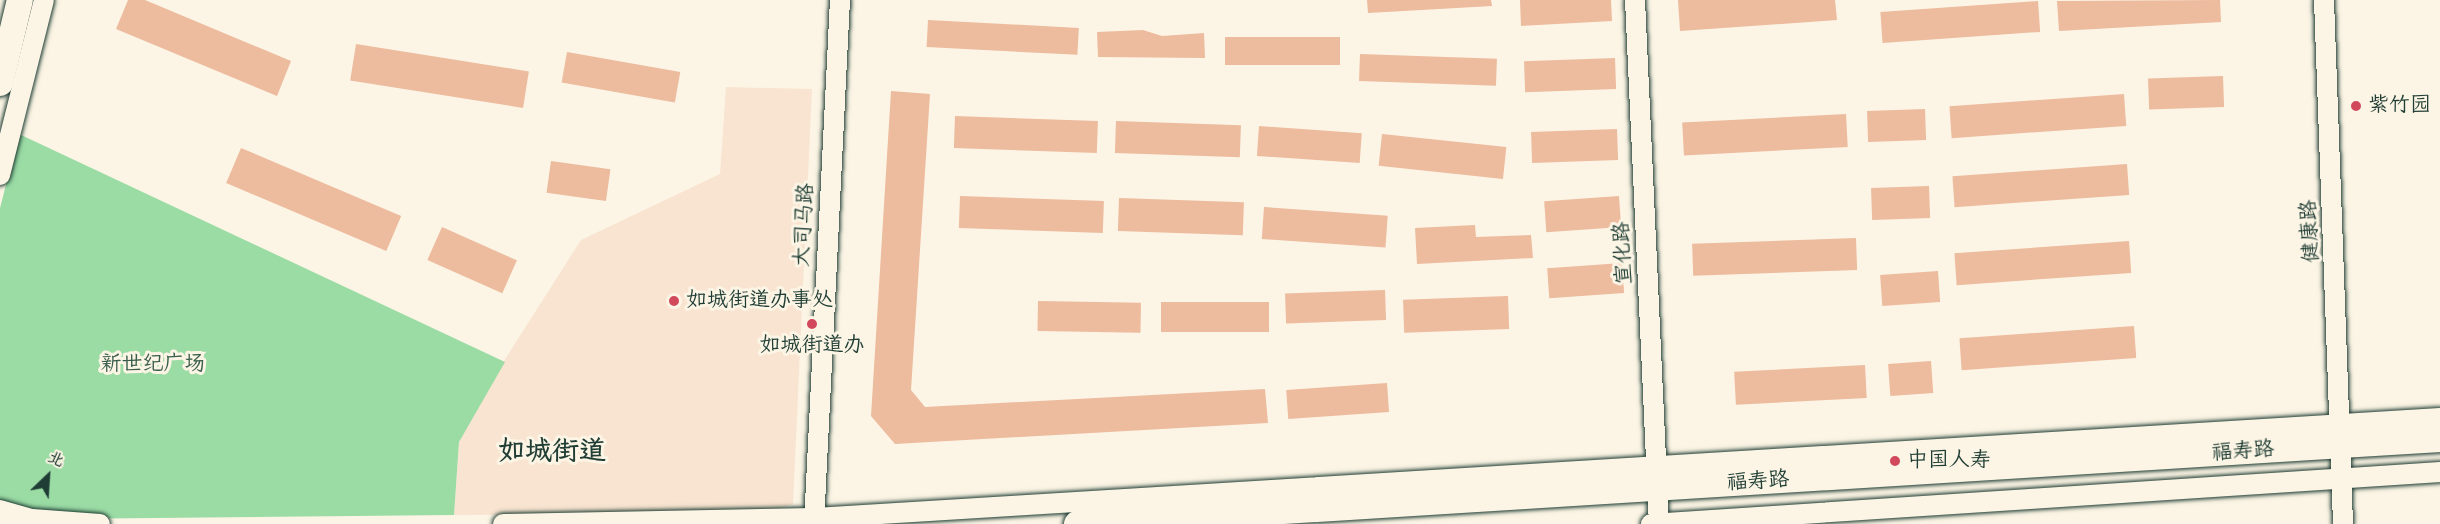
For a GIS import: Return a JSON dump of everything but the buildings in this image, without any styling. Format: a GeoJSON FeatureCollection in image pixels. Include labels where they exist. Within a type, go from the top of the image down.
{"type":"FeatureCollection","features":[{"type":"Feature","properties":{"kind":"main road"},"geometry":{"type":"LineString","coordinates":[[0,9],[2,0]]}},
{"type":"Feature","properties":{"kind":"main road"},"geometry":{"type":"LineString","coordinates":[[0,83],[20,0]]}},
{"type":"Feature","properties":{"kind":"main road","name":"福寿路"},"geometry":{"type":"LineString","coordinates":[[1333,524],[1657,505],[2343,452],[2440,439]]}},
{"type":"Feature","properties":{"kind":"main road","name":"福寿路"},"geometry":{"type":"LineString","coordinates":[[2343,452],[2440,454]]}},
{"type":"Feature","properties":{"kind":"main road","name":"福寿路"},"geometry":{"type":"LineString","coordinates":[[1077,524],[1657,505]]}},
{"type":"Feature","properties":{"kind":"main road"},"geometry":{"type":"LineString","coordinates":[[0,521],[6,524]]}},
{"type":"Feature","properties":{"kind":"street"},"geometry":{"type":"LineString","coordinates":[[0,175],[44,0]]}},
{"type":"Feature","properties":{"kind":"street","name":"大司马路"},"geometry":{"type":"LineString","coordinates":[[814,521],[840,0]]}},
{"type":"Feature","properties":{"kind":"street","name":"宣化路"},"geometry":{"type":"LineString","coordinates":[[1635,0],[1657,505]]}},
{"type":"Feature","properties":{"kind":"street","name":"健康路"},"geometry":{"type":"LineString","coordinates":[[2324,0],[2343,452],[2343,524]]}},
{"type":"Feature","properties":{"kind":"street"},"geometry":{"type":"LineString","coordinates":[[503,524],[814,521],[1657,505],[2343,452],[2440,418]]}},
{"type":"Feature","properties":{"kind":"street"},"geometry":{"type":"LineString","coordinates":[[2343,452],[2440,472]]}},
{"type":"Feature","properties":{"kind":"street"},"geometry":{"type":"LineString","coordinates":[[0,510],[32,519],[100,524]]}},
{"type":"Feature","properties":{"kind":"shaded area","name":"如城街道办事处"},"geometry":{"type":"Polygon","coordinates":[[[726,87],[812,89],[793,504],[767,513],[454,515],[459,442],[467,419],[581,240],[720,174],[726,87]]]}},
{"type":"Feature","properties":{"kind":"green space","name":"新世纪广场"},"geometry":{"type":"Polygon","coordinates":[[[19,134],[505,362],[459,442],[454,515],[55,519],[0,504],[0,208],[19,134]]]}},
{"type":"Feature","properties":{"kind":"place","name":"紫竹园"},"geometry":{"type":"Point","coordinates":[2356,106]}},
{"type":"Feature","properties":{"kind":"place","name":"如城街道办事处"},"geometry":{"type":"Point","coordinates":[674,301]}},
{"type":"Feature","properties":{"kind":"place","name":"如城街道办"},"geometry":{"type":"Point","coordinates":[812,324]}},
{"type":"Feature","properties":{"kind":"place","name":"中国人寿"},"geometry":{"type":"Point","coordinates":[1895,461]}},
{"type":"Feature","properties":{"kind":"district","name":"如城街道"},"geometry":{"type":"Point","coordinates":[552,453]}}]}
